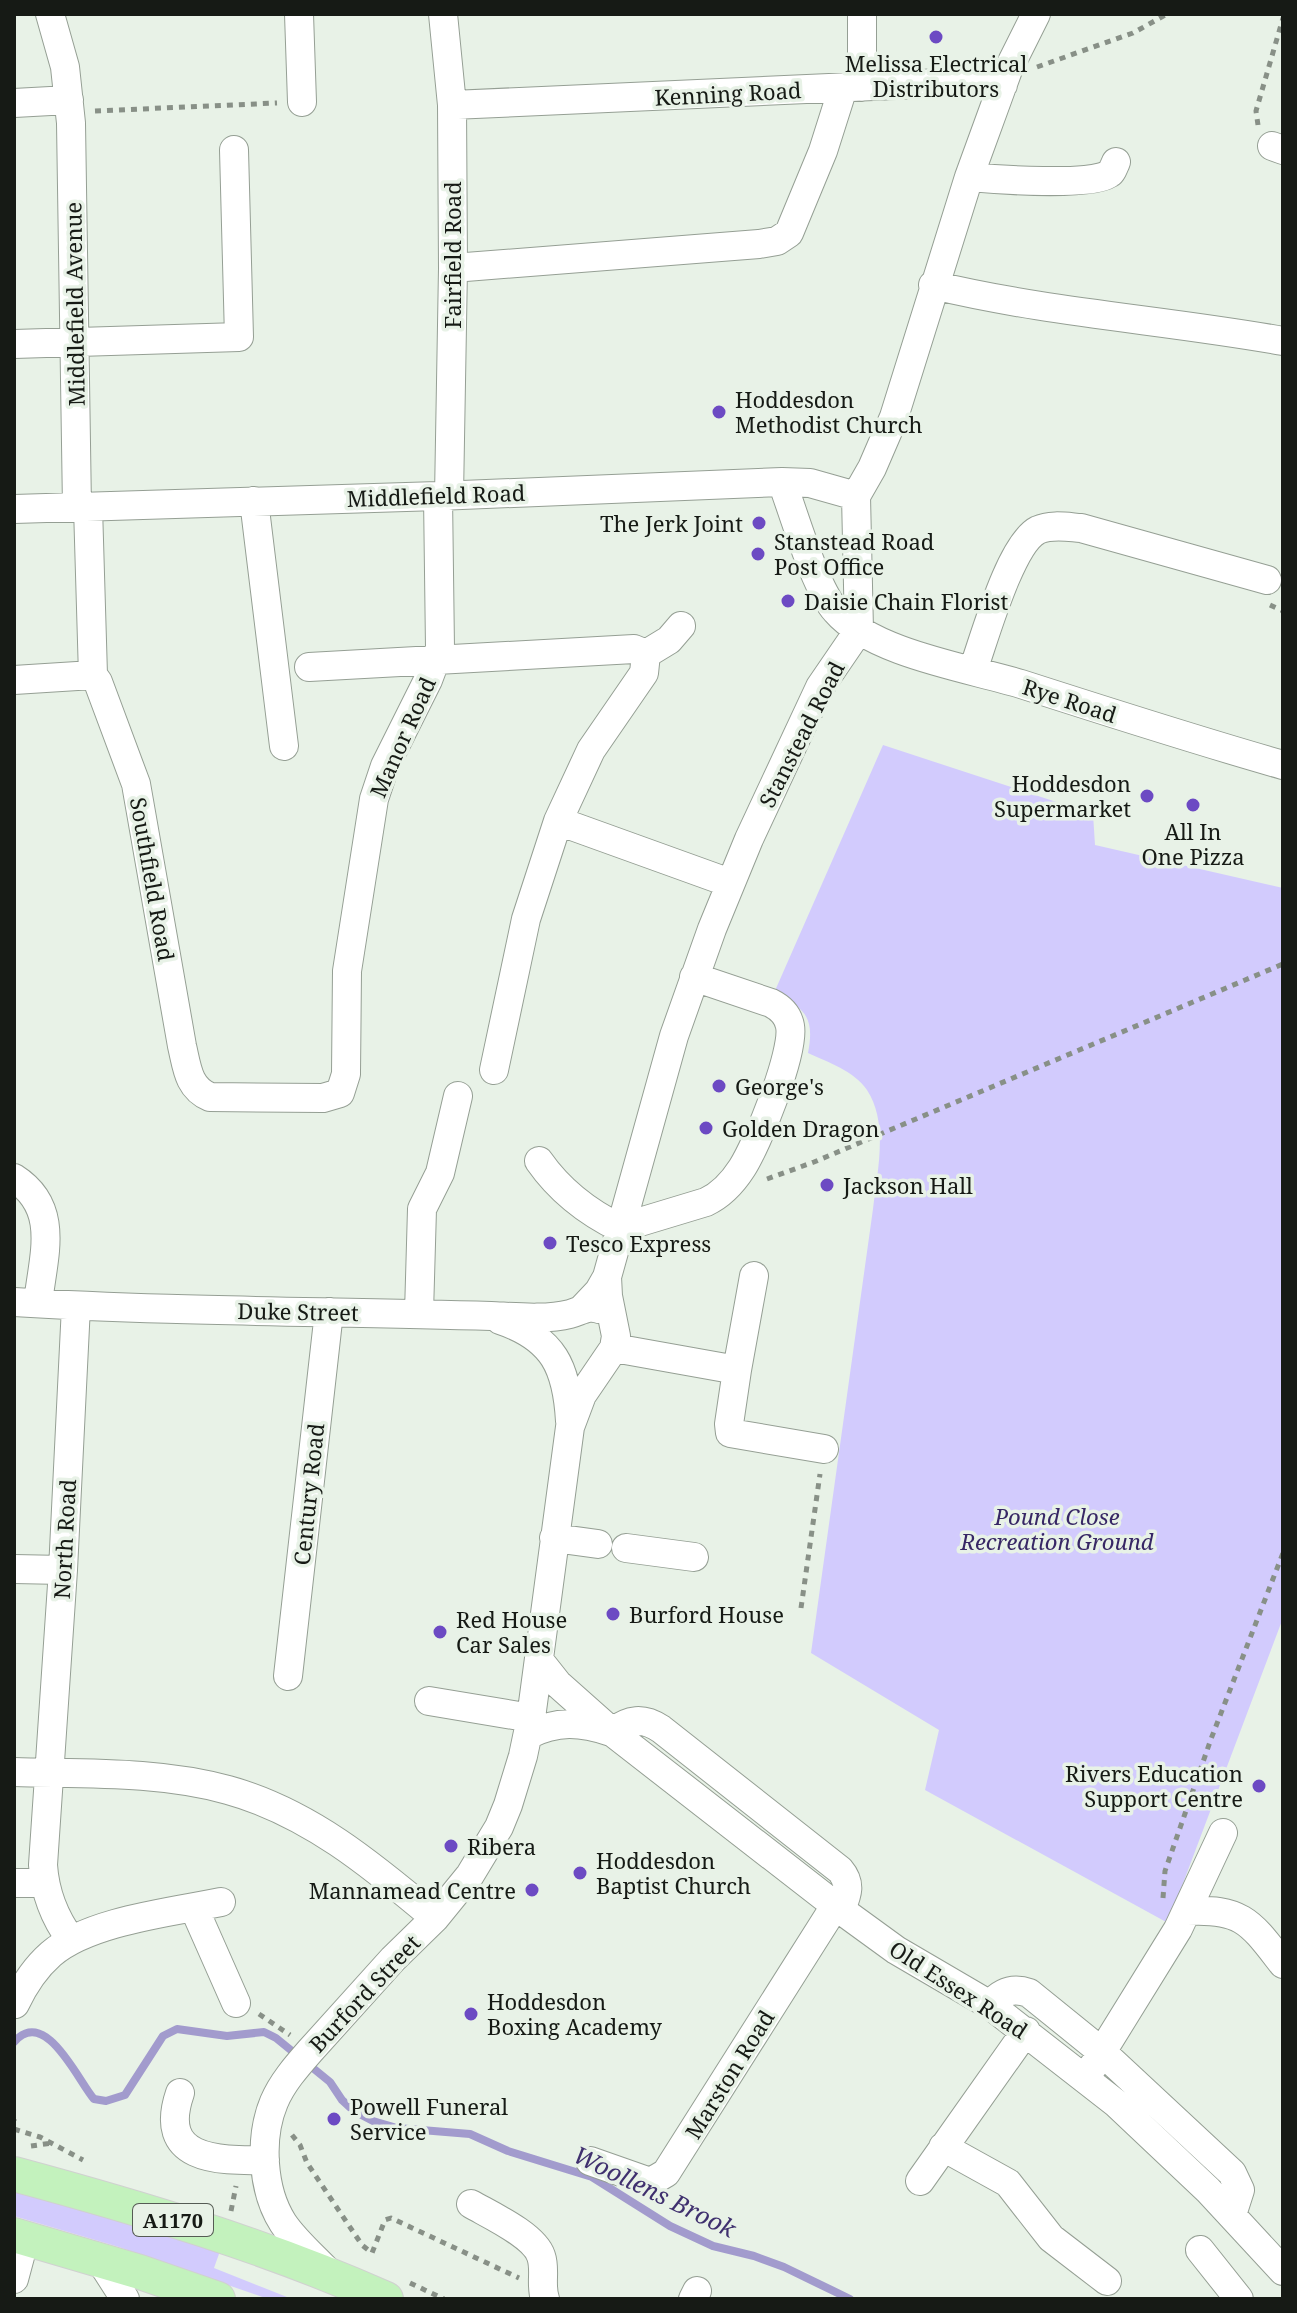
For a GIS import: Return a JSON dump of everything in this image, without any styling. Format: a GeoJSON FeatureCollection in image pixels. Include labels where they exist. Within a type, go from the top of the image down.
{"type":"FeatureCollection","features":[{"type":"Feature","properties":{"kind":"main road","name":"A1170"},"geometry":{"type":"LineString","coordinates":[[22,2160],[170,2218],[329,2273],[397,2290]]}},
{"type":"Feature","properties":{"kind":"main road","name":"A1170"},"geometry":{"type":"LineString","coordinates":[[20,2236],[218,2299]]}},
{"type":"Feature","properties":{"kind":"street","name":"Middlefield Avenue"},"geometry":{"type":"LineString","coordinates":[[50,14],[63,58],[70,106],[74,342],[82,507]]}},
{"type":"Feature","properties":{"kind":"street"},"geometry":{"type":"LineString","coordinates":[[299,14],[302,102]]}},
{"type":"Feature","properties":{"kind":"street","name":"Fairfield Road"},"geometry":{"type":"LineString","coordinates":[[443,14],[452,105],[453,268],[443,496]]}},
{"type":"Feature","properties":{"kind":"street"},"geometry":{"type":"LineString","coordinates":[[453,268],[759,244],[783,238],[792,226],[852,88],[862,14]]}},
{"type":"Feature","properties":{"kind":"street"},"geometry":{"type":"LineString","coordinates":[[859,630],[856,496],[894,417],[969,177],[1006,77],[1036,14]]}},
{"type":"Feature","properties":{"kind":"street","name":"Kenning Road"},"geometry":{"type":"LineString","coordinates":[[452,105],[977,82],[1006,77]]}},
{"type":"Feature","properties":{"kind":"street"},"geometry":{"type":"LineString","coordinates":[[14,103],[70,106]]}},
{"type":"Feature","properties":{"kind":"street"},"geometry":{"type":"LineString","coordinates":[[14,344],[239,337],[234,150]]}},
{"type":"Feature","properties":{"kind":"street"},"geometry":{"type":"LineString","coordinates":[[969,177],[1004,180],[1100,179],[1111,173],[1116,162]]}},
{"type":"Feature","properties":{"kind":"street"},"geometry":{"type":"LineString","coordinates":[[933,285],[1032,306],[1283,341]]}},
{"type":"Feature","properties":{"kind":"street","name":"Middlefield Road"},"geometry":{"type":"LineString","coordinates":[[14,509],[782,482],[810,483],[856,496]]}},
{"type":"Feature","properties":{"kind":"street","name":"Rye Road"},"geometry":{"type":"LineString","coordinates":[[782,482],[823,591],[835,610],[859,630],[898,649],[1283,765]]}},
{"type":"Feature","properties":{"kind":"street","name":"Manor Road"},"geometry":{"type":"LineString","coordinates":[[346,1074],[347,971],[369,820],[385,766],[436,660],[441,635],[443,496]]}},
{"type":"Feature","properties":{"kind":"street"},"geometry":{"type":"LineString","coordinates":[[254,501],[284,746]]}},
{"type":"Feature","properties":{"kind":"street","name":"Southfield Road"},"geometry":{"type":"LineString","coordinates":[[82,507],[93,675],[136,784],[182,1046],[195,1088],[201,1094],[219,1098],[323,1098],[340,1093],[346,1074]]}},
{"type":"Feature","properties":{"kind":"street"},"geometry":{"type":"LineString","coordinates":[[973,670],[1021,545],[1039,530],[1050,527],[1081,528],[1267,580]]}},
{"type":"Feature","properties":{"kind":"street"},"geometry":{"type":"LineString","coordinates":[[646,654],[669,640],[681,626]]}},
{"type":"Feature","properties":{"kind":"street","name":"Stanstead Road"},"geometry":{"type":"LineString","coordinates":[[607,1277],[694,977],[730,883],[820,687],[859,630]]}},
{"type":"Feature","properties":{"kind":"street"},"geometry":{"type":"LineString","coordinates":[[309,667],[634,649],[646,654]]}},
{"type":"Feature","properties":{"kind":"street"},"geometry":{"type":"LineString","coordinates":[[494,1070],[526,919],[558,821],[591,750],[644,673],[646,654]]}},
{"type":"Feature","properties":{"kind":"street"},"geometry":{"type":"LineString","coordinates":[[14,680],[93,675]]}},
{"type":"Feature","properties":{"kind":"street"},"geometry":{"type":"LineString","coordinates":[[558,821],[730,883]]}},
{"type":"Feature","properties":{"kind":"street"},"geometry":{"type":"LineString","coordinates":[[539,1161],[576,1201],[620,1228],[695,1206],[722,1192],[750,1155],[762,1129],[790,1040],[789,1022],[779,1007],[694,977]]}},
{"type":"Feature","properties":{"kind":"street"},"geometry":{"type":"LineString","coordinates":[[419,1313],[422,1209],[440,1173],[458,1096]]}},
{"type":"Feature","properties":{"kind":"street"},"geometry":{"type":"LineString","coordinates":[[14,1178],[33,1192],[45,1217],[26,1302]]}},
{"type":"Feature","properties":{"kind":"street"},"geometry":{"type":"LineString","coordinates":[[754,1276],[737,1370],[730,1433],[824,1449]]}},
{"type":"Feature","properties":{"kind":"street"},"geometry":{"type":"LineString","coordinates":[[582,1309],[607,1277]]}},
{"type":"Feature","properties":{"kind":"street"},"geometry":{"type":"LineString","coordinates":[[607,1277],[616,1336],[614,1348],[737,1370]]}},
{"type":"Feature","properties":{"kind":"street","name":"Duke Street"},"geometry":{"type":"LineString","coordinates":[[26,1302],[76,1306],[488,1316],[560,1315],[582,1309]]}},
{"type":"Feature","properties":{"kind":"street","name":"North Road"},"geometry":{"type":"LineString","coordinates":[[44,1883],[76,1306]]}},
{"type":"Feature","properties":{"kind":"street"},"geometry":{"type":"LineString","coordinates":[[582,1309],[594,1307],[605,1311],[613,1319]]}},
{"type":"Feature","properties":{"kind":"street","name":"Century Road"},"geometry":{"type":"LineString","coordinates":[[288,1676],[329,1312]]}},
{"type":"Feature","properties":{"kind":"street","name":"Burford Street"},"geometry":{"type":"LineString","coordinates":[[329,2273],[283,2222],[272,2197],[275,2153],[267,2128],[273,2104],[310,2051],[393,1959],[435,1918],[470,1875],[499,1827],[517,1780],[530,1726],[570,1427],[568,1395],[559,1363],[550,1349],[528,1332],[488,1316]]}},
{"type":"Feature","properties":{"kind":"street","name":"Burford Street"},"geometry":{"type":"LineString","coordinates":[[570,1427],[582,1395],[614,1348]]}},
{"type":"Feature","properties":{"kind":"street"},"geometry":{"type":"LineString","coordinates":[[554,1538],[598,1544]]}},
{"type":"Feature","properties":{"kind":"street"},"geometry":{"type":"LineString","coordinates":[[626,1548],[694,1557]]}},
{"type":"Feature","properties":{"kind":"street"},"geometry":{"type":"LineString","coordinates":[[14,1569],[63,1570]]}},
{"type":"Feature","properties":{"kind":"street","name":"Old Essex Road"},"geometry":{"type":"LineString","coordinates":[[539,1660],[549,1675],[612,1732],[838,1908],[896,1950],[990,2005],[1086,2079],[1144,2128],[1232,2215],[1283,2271]]}},
{"type":"Feature","properties":{"kind":"street"},"geometry":{"type":"LineString","coordinates":[[429,1701],[530,1726]]}},
{"type":"Feature","properties":{"kind":"street","name":"Old Essex Road"},"geometry":{"type":"LineString","coordinates":[[530,1726],[561,1723],[587,1725],[612,1732]]}},
{"type":"Feature","properties":{"kind":"street"},"geometry":{"type":"LineString","coordinates":[[14,1772],[126,1774],[209,1785],[248,1796],[294,1816],[337,1840],[435,1918]]}},
{"type":"Feature","properties":{"kind":"street"},"geometry":{"type":"LineString","coordinates":[[1086,2079],[1183,1920],[1223,1833]]}},
{"type":"Feature","properties":{"kind":"street"},"geometry":{"type":"LineString","coordinates":[[14,1883],[44,1883],[54,1913],[71,1940]]}},
{"type":"Feature","properties":{"kind":"street"},"geometry":{"type":"LineString","coordinates":[[15,2004],[36,1968],[71,1940],[107,1927],[208,1905],[236,2003]]}},
{"type":"Feature","properties":{"kind":"street","name":"Marston Road"},"geometry":{"type":"LineString","coordinates":[[590,2161],[647,2181],[666,2173],[838,1908]]}},
{"type":"Feature","properties":{"kind":"street"},"geometry":{"type":"LineString","coordinates":[[1183,1920],[1223,1912],[1242,1919],[1256,1929],[1283,1964]]}},
{"type":"Feature","properties":{"kind":"street"},"geometry":{"type":"LineString","coordinates":[[990,2005],[1004,1992],[1020,1990],[1029,1993],[1102,2052],[1232,2173],[1240,2190],[1232,2215]]}},
{"type":"Feature","properties":{"kind":"street"},"geometry":{"type":"LineString","coordinates":[[920,2181],[1026,2031]]}},
{"type":"Feature","properties":{"kind":"street"},"geometry":{"type":"LineString","coordinates":[[180,2093],[174,2111],[174,2127],[180,2141],[195,2152],[218,2159],[275,2153]]}},
{"type":"Feature","properties":{"kind":"street"},"geometry":{"type":"LineString","coordinates":[[943,2147],[1008,2183],[1051,2238],[1107,2281]]}},
{"type":"Feature","properties":{"kind":"street"},"geometry":{"type":"LineString","coordinates":[[471,2204],[536,2246],[543,2262],[543,2289]]}},
{"type":"Feature","properties":{"kind":"street"},"geometry":{"type":"LineString","coordinates":[[14,2279],[20,2236]]}},
{"type":"Feature","properties":{"kind":"street"},"geometry":{"type":"LineString","coordinates":[[1200,2250],[1239,2299]]}},
{"type":"Feature","properties":{"kind":"street"},"geometry":{"type":"LineString","coordinates":[[100,2260],[125,2299]]}},
{"type":"Feature","properties":{"kind":"path"},"geometry":{"type":"LineString","coordinates":[[1006,77],[1133,33],[1167,14]]}},
{"type":"Feature","properties":{"kind":"path"},"geometry":{"type":"LineString","coordinates":[[1278,148],[1259,129],[1256,111],[1283,18]]}},
{"type":"Feature","properties":{"kind":"path"},"geometry":{"type":"LineString","coordinates":[[70,106],[302,102]]}},
{"type":"Feature","properties":{"kind":"path"},"geometry":{"type":"LineString","coordinates":[[760,1182],[1283,964]]}},
{"type":"Feature","properties":{"kind":"path"},"geometry":{"type":"LineString","coordinates":[[801,1608],[824,1449]]}},
{"type":"Feature","properties":{"kind":"path"},"geometry":{"type":"LineString","coordinates":[[1183,1920],[1170,1919],[1162,1888],[1165,1871],[1211,1739],[1283,1553]]}},
{"type":"Feature","properties":{"kind":"path"},"geometry":{"type":"LineString","coordinates":[[236,2003],[278,2025],[310,2051]]}},
{"type":"Feature","properties":{"kind":"path"},"geometry":{"type":"LineString","coordinates":[[14,2129],[27,2132]]}},
{"type":"Feature","properties":{"kind":"path"},"geometry":{"type":"LineString","coordinates":[[275,2153],[288,2131],[300,2145],[307,2163],[362,2245],[372,2253],[385,2220],[391,2218],[543,2289]]}},
{"type":"Feature","properties":{"kind":"path"},"geometry":{"type":"LineString","coordinates":[[22,2160],[53,2143]]}},
{"type":"Feature","properties":{"kind":"path"},"geometry":{"type":"LineString","coordinates":[[397,2290],[444,2299]]}},
{"type":"Feature","properties":{"kind":"green space","name":"Pound Close Recreation Ground"},"geometry":{"type":"Polygon","coordinates":[[[883,745],[1093,814],[1095,845],[1283,888],[1283,1618],[1168,1923],[925,1790],[939,1730],[811,1653],[877,1180],[880,1133],[874,1103],[862,1083],[848,1072],[808,1053],[810,1031],[805,1015],[774,993],[883,745]]]}},
{"type":"Feature","properties":{"kind":"green space"},"geometry":{"type":"Polygon","coordinates":[[[14,2188],[220,2251],[214,2268],[292,2299],[268,2299],[119,2247],[14,2216],[14,2188]]]}},
{"type":"Feature","properties":{"kind":"waterway","name":"Woollens Brook"},"geometry":{"type":"LineString","coordinates":[[14,2042],[26,2033],[38,2033],[49,2039],[94,2099],[106,2101],[125,2095],[163,2036],[177,2029],[227,2036],[264,2032],[276,2038],[330,2082],[354,2111],[373,2121],[397,2128],[470,2134],[508,2151],[592,2177],[670,2226],[713,2246],[784,2267],[850,2299]]}},
{"type":"Feature","properties":{"kind":"place","name":"Melissa Electrical Distributors"},"geometry":{"type":"Point","coordinates":[936,37]}},
{"type":"Feature","properties":{"kind":"place","name":"Hoddesdon Methodist Church"},"geometry":{"type":"Point","coordinates":[719,412]}},
{"type":"Feature","properties":{"kind":"place","name":"The Jerk Joint"},"geometry":{"type":"Point","coordinates":[759,523]}},
{"type":"Feature","properties":{"kind":"place","name":"Stanstead Road Post Office"},"geometry":{"type":"Point","coordinates":[758,554]}},
{"type":"Feature","properties":{"kind":"place","name":"Daisie Chain Florist"},"geometry":{"type":"Point","coordinates":[788,601]}},
{"type":"Feature","properties":{"kind":"place","name":"Hoddesdon Supermarket"},"geometry":{"type":"Point","coordinates":[1147,796]}},
{"type":"Feature","properties":{"kind":"place","name":"All In One Pizza"},"geometry":{"type":"Point","coordinates":[1193,805]}},
{"type":"Feature","properties":{"kind":"place","name":"George's"},"geometry":{"type":"Point","coordinates":[719,1086]}},
{"type":"Feature","properties":{"kind":"place","name":"Golden Dragon"},"geometry":{"type":"Point","coordinates":[706,1128]}},
{"type":"Feature","properties":{"kind":"place","name":"Jackson Hall"},"geometry":{"type":"Point","coordinates":[827,1185]}},
{"type":"Feature","properties":{"kind":"place","name":"Tesco Express"},"geometry":{"type":"Point","coordinates":[550,1243]}},
{"type":"Feature","properties":{"kind":"place","name":"Burford House"},"geometry":{"type":"Point","coordinates":[613,1614]}},
{"type":"Feature","properties":{"kind":"place","name":"Red House Car Sales"},"geometry":{"type":"Point","coordinates":[440,1632]}},
{"type":"Feature","properties":{"kind":"place","name":"Rivers Education Support Centre"},"geometry":{"type":"Point","coordinates":[1259,1786]}},
{"type":"Feature","properties":{"kind":"place","name":"Ribera"},"geometry":{"type":"Point","coordinates":[451,1846]}},
{"type":"Feature","properties":{"kind":"place","name":"Hoddesdon Baptist Church"},"geometry":{"type":"Point","coordinates":[580,1873]}},
{"type":"Feature","properties":{"kind":"place","name":"Mannamead Centre"},"geometry":{"type":"Point","coordinates":[532,1890]}},
{"type":"Feature","properties":{"kind":"place","name":"Hoddesdon Boxing Academy"},"geometry":{"type":"Point","coordinates":[471,2014]}},
{"type":"Feature","properties":{"kind":"place","name":"Powell Funeral Service"},"geometry":{"type":"Point","coordinates":[334,2119]}}]}
